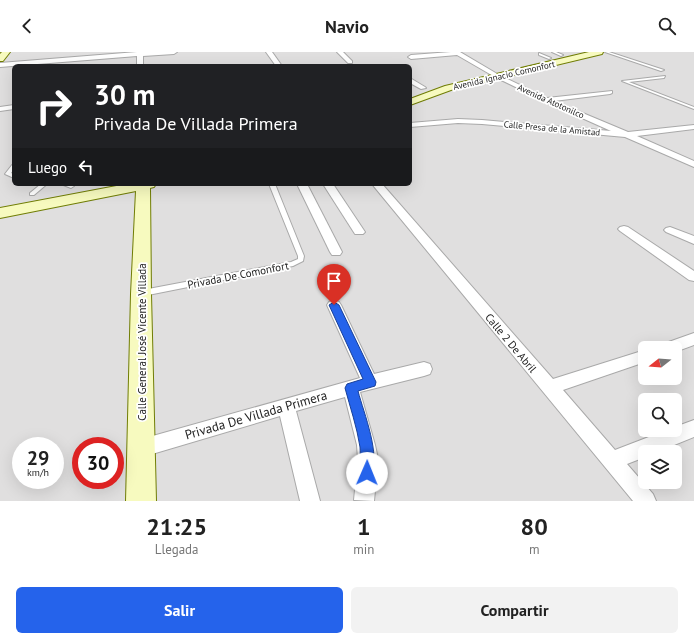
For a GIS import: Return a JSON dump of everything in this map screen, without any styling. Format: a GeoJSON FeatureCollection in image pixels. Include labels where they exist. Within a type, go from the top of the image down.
{"type":"FeatureCollection","features":[{"type":"Feature","properties":{"kind":"main road"},"geometry":{"type":"LineString","coordinates":[[0,59],[6,52]]}},
{"type":"Feature","properties":{"kind":"main road","name":"Avenida Ignacio Comonfort"},"geometry":{"type":"LineString","coordinates":[[412,101],[448,88],[552,55],[562,55],[576,52]]}},
{"type":"Feature","properties":{"kind":"main road","name":"Avenida Ignacio Comonfort"},"geometry":{"type":"LineString","coordinates":[[412,91],[422,88],[599,52]]}},
{"type":"Feature","properties":{"kind":"main road"},"geometry":{"type":"LineString","coordinates":[[0,200],[68,186]]}},
{"type":"Feature","properties":{"kind":"main road"},"geometry":{"type":"LineString","coordinates":[[0,213],[135,186]]}},
{"type":"Feature","properties":{"kind":"main road","name":"Calle General José Vicente Villada"},"geometry":{"type":"LineString","coordinates":[[141,501],[141,294],[145,186]]}},
{"type":"Feature","properties":{"kind":"street"},"geometry":{"type":"LineString","coordinates":[[0,65],[36,59],[174,52]]}},
{"type":"Feature","properties":{"kind":"street"},"geometry":{"type":"LineString","coordinates":[[269,52],[278,64]]}},
{"type":"Feature","properties":{"kind":"street"},"geometry":{"type":"LineString","coordinates":[[340,52],[350,62]]}},
{"type":"Feature","properties":{"kind":"street"},"geometry":{"type":"LineString","coordinates":[[404,54],[431,52]]}},
{"type":"Feature","properties":{"kind":"street"},"geometry":{"type":"LineString","coordinates":[[140,53],[140,64]]}},
{"type":"Feature","properties":{"kind":"street"},"geometry":{"type":"LineString","coordinates":[[411,57],[457,53]]}},
{"type":"Feature","properties":{"kind":"street","name":"Avenida Atotonilco"},"geometry":{"type":"LineString","coordinates":[[457,53],[494,74],[546,100],[694,164]]}},
{"type":"Feature","properties":{"kind":"street"},"geometry":{"type":"LineString","coordinates":[[412,81],[422,88]]}},
{"type":"Feature","properties":{"kind":"street"},"geometry":{"type":"LineString","coordinates":[[546,100],[610,92]]}},
{"type":"Feature","properties":{"kind":"street"},"geometry":{"type":"LineString","coordinates":[[0,109],[12,107]]}},
{"type":"Feature","properties":{"kind":"street","name":"Calle Presa de la Amistad"},"geometry":{"type":"LineString","coordinates":[[412,125],[458,121],[482,122],[629,135],[694,127]]}},
{"type":"Feature","properties":{"kind":"street"},"geometry":{"type":"LineString","coordinates":[[303,186],[336,252]]}},
{"type":"Feature","properties":{"kind":"street"},"geometry":{"type":"LineString","coordinates":[[329,186],[359,232]]}},
{"type":"Feature","properties":{"kind":"street","name":"Calle 2 De Abril"},"geometry":{"type":"LineString","coordinates":[[379,186],[646,501]]}},
{"type":"Feature","properties":{"kind":"street"},"geometry":{"type":"LineString","coordinates":[[624,229],[694,277]]}},
{"type":"Feature","properties":{"kind":"street"},"geometry":{"type":"LineString","coordinates":[[670,230],[694,240]]}},
{"type":"Feature","properties":{"kind":"street"},"geometry":{"type":"LineString","coordinates":[[334,305],[370,382]]}},
{"type":"Feature","properties":{"kind":"street"},"geometry":{"type":"LineString","coordinates":[[682,343],[694,339]]}},
{"type":"Feature","properties":{"kind":"street"},"geometry":{"type":"LineString","coordinates":[[549,388],[638,358]]}},
{"type":"Feature","properties":{"kind":"street","name":"Privada De Villada Primera"},"geometry":{"type":"LineString","coordinates":[[142,448],[370,382],[424,369]]}},
{"type":"Feature","properties":{"kind":"street"},"geometry":{"type":"LineString","coordinates":[[351,388],[366,445],[368,459],[364,500]]}},
{"type":"Feature","properties":{"kind":"street"},"geometry":{"type":"LineString","coordinates":[[286,406],[310,501]]}},
{"type":"Feature","properties":{"kind":"street"},"geometry":{"type":"LineString","coordinates":[[612,461],[694,428]]}},
{"type":"Feature","properties":{"kind":"lane"},"geometry":{"type":"LineString","coordinates":[[606,52],[662,70]]}},
{"type":"Feature","properties":{"kind":"lane"},"geometry":{"type":"LineString","coordinates":[[540,54],[552,55]]}},
{"type":"Feature","properties":{"kind":"lane"},"geometry":{"type":"LineString","coordinates":[[664,77],[624,81],[694,108]]}},
{"type":"Feature","properties":{"kind":"lane"},"geometry":{"type":"LineString","coordinates":[[12,169],[8,174],[12,175]]}},
{"type":"Feature","properties":{"kind":"lane"},"geometry":{"type":"LineString","coordinates":[[32,194],[42,186]]}},
{"type":"Feature","properties":{"kind":"lane","name":"Privada De Comonfort"},"geometry":{"type":"LineString","coordinates":[[141,294],[285,266],[297,263],[301,260],[301,256],[273,186]]}},
{"type":"Feature","properties":{"kind":"shaded area"},"geometry":{"type":"Polygon","coordinates":[[[0,52],[694,52],[694,501],[0,501],[0,52]]]}},
{"type":"Feature","properties":{"kind":"route"},"geometry":{"type":"LineString","coordinates":[[334,305],[370,382],[351,388],[366,445],[368,459],[367,473]]}}]}
